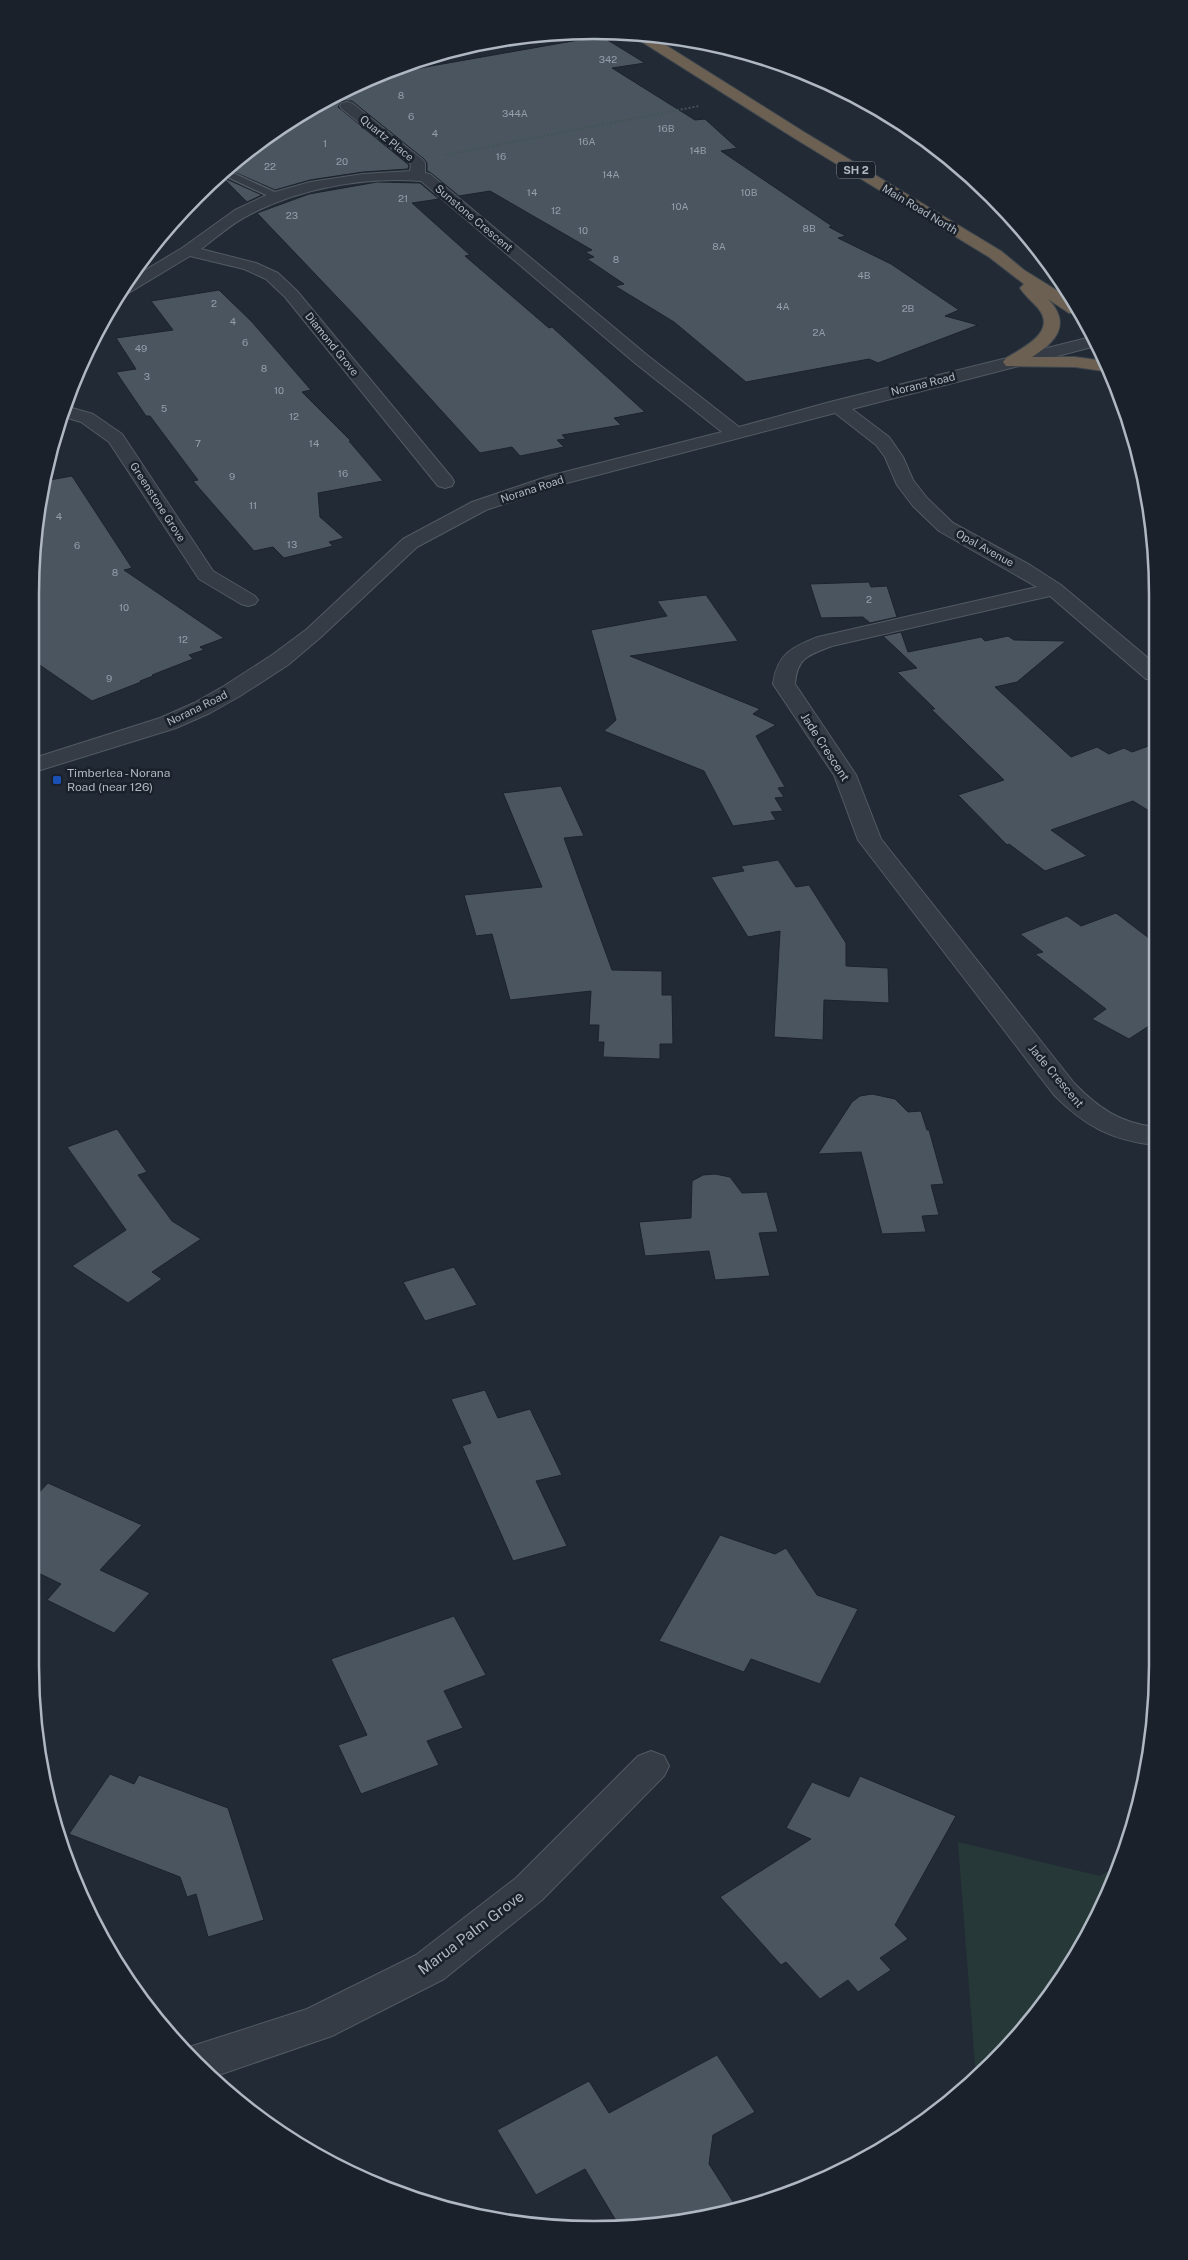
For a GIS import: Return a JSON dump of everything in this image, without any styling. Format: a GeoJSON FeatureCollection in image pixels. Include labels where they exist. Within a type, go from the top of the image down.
{"type":"FeatureCollection","features":[{"type":"Feature","properties":{"kind":"highway","name":"Main Road North"},"geometry":{"type":"LineString","coordinates":[[652,42],[741,99],[995,254],[1018,273],[1068,304]]}},
{"type":"Feature","properties":{"kind":"highway"},"geometry":{"type":"LineString","coordinates":[[1012,362],[1049,337],[1053,327],[1052,318],[1046,306],[1034,297],[1018,273]]}},
{"type":"Feature","properties":{"kind":"highway"},"geometry":{"type":"LineString","coordinates":[[1012,362],[1075,362],[1100,366]]}},
{"type":"Feature","properties":{"kind":"street","name":"Quartz Place"},"geometry":{"type":"LineString","coordinates":[[347,106],[417,169]]}},
{"type":"Feature","properties":{"kind":"street"},"geometry":{"type":"LineString","coordinates":[[134,283],[188,250],[240,213],[276,196],[310,186],[417,169]]}},
{"type":"Feature","properties":{"kind":"street","name":"Sunstone Crescent"},"geometry":{"type":"LineString","coordinates":[[417,169],[641,359],[734,432]]}},
{"type":"Feature","properties":{"kind":"street","name":"Diamond Grove"},"geometry":{"type":"LineString","coordinates":[[188,250],[250,266],[272,276],[291,294],[445,482]]}},
{"type":"Feature","properties":{"kind":"street","name":"Norana Road"},"geometry":{"type":"LineString","coordinates":[[39,764],[168,724],[232,691],[280,660],[314,633],[410,543],[479,506],[556,480],[734,432],[1089,342]]}},
{"type":"Feature","properties":{"kind":"street","name":"Opal Avenue"},"geometry":{"type":"LineString","coordinates":[[836,406],[883,441],[894,457],[904,481],[920,502],[946,526],[1023,568],[1054,589],[1149,670]]}},
{"type":"Feature","properties":{"kind":"street","name":"Greenstone Grove"},"geometry":{"type":"LineString","coordinates":[[69,413],[87,418],[116,438],[206,575],[248,600]]}},
{"type":"Feature","properties":{"kind":"street","name":"Jade Crescent"},"geometry":{"type":"LineString","coordinates":[[1054,589],[825,641],[800,651],[788,662],[784,684],[845,775],[870,840],[1064,1090],[1081,1108],[1102,1123],[1134,1134],[1149,1135]]}},
{"type":"Feature","properties":{"kind":"street","name":"Marua Palm Grove"},"geometry":{"type":"LineString","coordinates":[[204,2061],[318,2023],[430,1967],[529,1889],[651,1766]]}},
{"type":"Feature","properties":{"kind":"lane"},"geometry":{"type":"LineString","coordinates":[[230,175],[276,196]]}},
{"type":"Feature","properties":{"kind":"path"},"geometry":{"type":"LineString","coordinates":[[417,169],[446,155],[741,99]]}},
{"type":"Feature","properties":{"kind":"green space"},"geometry":{"type":"Polygon","coordinates":[[[958,1842],[1100,1876],[1110,1870],[1092,1912],[1056,1974],[1035,2004],[987,2059],[975,2069],[958,1842]]]}},
{"type":"Feature","properties":{"kind":"building"},"geometry":{"type":"Polygon","coordinates":[[[582,39],[606,39],[645,63],[612,68],[695,120],[705,119],[737,148],[721,151],[832,226],[829,227],[846,236],[838,238],[891,264],[959,310],[945,316],[978,325],[878,363],[869,359],[746,382],[674,322],[615,286],[624,284],[587,259],[594,257],[585,252],[592,250],[490,191],[459,196],[427,171],[427,163],[424,159],[352,101],[342,101],[338,107],[409,165],[408,169],[363,172],[310,180],[275,190],[234,172],[256,153],[316,113],[348,96],[413,69],[582,39]]]}},
{"type":"Feature","properties":{"kind":"building"},"geometry":{"type":"Polygon","coordinates":[[[225,180],[262,195],[247,202],[225,180]]]}},
{"type":"Feature","properties":{"kind":"building"},"geometry":{"type":"Polygon","coordinates":[[[377,182],[420,183],[439,199],[412,203],[470,255],[465,256],[549,328],[552,327],[645,412],[614,418],[621,425],[562,435],[566,439],[557,440],[564,447],[520,456],[512,447],[480,453],[358,319],[257,213],[309,194],[377,182]]]}},
{"type":"Feature","properties":{"kind":"building"},"geometry":{"type":"Polygon","coordinates":[[[219,290],[252,322],[311,390],[302,392],[351,441],[349,441],[383,481],[318,493],[320,517],[344,538],[329,542],[333,546],[284,558],[273,547],[254,551],[193,481],[198,480],[150,416],[146,416],[116,372],[136,369],[116,338],[173,330],[151,301],[219,290]]]}},
{"type":"Feature","properties":{"kind":"building"},"geometry":{"type":"Polygon","coordinates":[[[72,476],[132,568],[124,570],[224,638],[200,647],[204,650],[189,655],[193,659],[92,701],[39,665],[40,558],[51,480],[72,476]]]}},
{"type":"Feature","properties":{"kind":"building"},"geometry":{"type":"Polygon","coordinates":[[[869,582],[871,587],[887,586],[897,617],[870,623],[863,617],[821,618],[810,584],[869,582]]]}},
{"type":"Feature","properties":{"kind":"building"},"geometry":{"type":"Polygon","coordinates":[[[706,595],[738,641],[630,656],[760,709],[753,714],[776,725],[756,736],[785,787],[778,788],[784,797],[775,798],[783,811],[771,812],[776,820],[733,826],[704,771],[604,731],[616,720],[591,630],[667,616],[657,601],[706,595]]]}},
{"type":"Feature","properties":{"kind":"building"},"geometry":{"type":"Polygon","coordinates":[[[901,632],[908,652],[981,637],[985,641],[1008,636],[1014,640],[1066,641],[1017,682],[995,687],[1071,757],[1097,747],[1109,754],[1124,748],[1132,752],[1149,746],[1149,811],[1133,801],[1051,830],[1087,856],[1045,871],[1009,844],[1007,845],[958,795],[1004,780],[931,709],[935,709],[897,672],[917,668],[883,636],[901,632]]]}},
{"type":"Feature","properties":{"kind":"building"},"geometry":{"type":"Polygon","coordinates":[[[561,786],[584,836],[564,838],[612,970],[662,971],[662,995],[672,995],[673,1044],[660,1044],[660,1059],[603,1057],[604,1042],[598,1042],[599,1025],[589,1025],[591,991],[510,1000],[492,934],[476,936],[464,895],[542,887],[503,793],[561,786]]]}},
{"type":"Feature","properties":{"kind":"building"},"geometry":{"type":"Polygon","coordinates":[[[778,860],[796,887],[809,885],[846,943],[846,966],[888,968],[889,1003],[824,1000],[823,1040],[774,1037],[780,931],[748,937],[711,877],[744,871],[741,866],[778,860]]]}},
{"type":"Feature","properties":{"kind":"building"},"geometry":{"type":"Polygon","coordinates":[[[1116,913],[1149,938],[1149,1026],[1129,1039],[1092,1019],[1106,1009],[1035,954],[1043,952],[1020,934],[1067,916],[1081,926],[1116,913]]]}},
{"type":"Feature","properties":{"kind":"building"},"geometry":{"type":"Polygon","coordinates":[[[872,1094],[895,1099],[908,1112],[921,1111],[927,1130],[929,1130],[944,1184],[931,1185],[939,1215],[922,1216],[926,1232],[882,1234],[861,1152],[818,1154],[852,1102],[860,1096],[872,1094]]]}},
{"type":"Feature","properties":{"kind":"building"},"geometry":{"type":"Polygon","coordinates":[[[117,1129],[147,1172],[138,1175],[172,1221],[201,1239],[152,1272],[162,1279],[128,1303],[72,1266],[126,1230],[67,1147],[117,1129]]]}},
{"type":"Feature","properties":{"kind":"building"},"geometry":{"type":"Polygon","coordinates":[[[715,1174],[730,1177],[742,1193],[767,1192],[778,1232],[759,1233],[770,1276],[715,1280],[709,1251],[645,1256],[639,1222],[691,1218],[692,1181],[703,1175],[715,1174]]]}},
{"type":"Feature","properties":{"kind":"building"},"geometry":{"type":"Polygon","coordinates":[[[454,1267],[477,1305],[425,1321],[403,1282],[454,1267]]]}},
{"type":"Feature","properties":{"kind":"building"},"geometry":{"type":"Polygon","coordinates":[[[485,1390],[498,1418],[530,1409],[562,1475],[536,1481],[567,1546],[513,1561],[462,1446],[471,1443],[451,1399],[485,1390]]]}},
{"type":"Feature","properties":{"kind":"building"},"geometry":{"type":"Polygon","coordinates":[[[48,1483],[142,1525],[100,1570],[150,1593],[114,1633],[47,1600],[61,1584],[39,1573],[39,1492],[48,1483]]]}},
{"type":"Feature","properties":{"kind":"building"},"geometry":{"type":"Polygon","coordinates":[[[720,1535],[775,1554],[786,1548],[817,1595],[858,1609],[820,1684],[751,1659],[744,1672],[659,1641],[720,1535]]]}},
{"type":"Feature","properties":{"kind":"building"},"geometry":{"type":"Polygon","coordinates":[[[454,1616],[486,1675],[444,1691],[463,1728],[427,1741],[439,1765],[361,1794],[338,1745],[367,1735],[331,1659],[454,1616]]]}},
{"type":"Feature","properties":{"kind":"building"},"geometry":{"type":"Polygon","coordinates":[[[110,1774],[134,1784],[139,1775],[228,1808],[264,1920],[208,1937],[196,1894],[187,1897],[180,1877],[69,1834],[110,1774]]]}},
{"type":"Feature","properties":{"kind":"building"},"geometry":{"type":"Polygon","coordinates":[[[860,1776],[956,1816],[895,1925],[908,1939],[880,1958],[891,1970],[858,1992],[848,1980],[820,1999],[786,1962],[781,1965],[720,1897],[811,1839],[786,1828],[812,1782],[849,1797],[860,1776]]]}},
{"type":"Feature","properties":{"kind":"building"},"geometry":{"type":"Polygon","coordinates":[[[717,2055],[755,2112],[713,2135],[709,2164],[734,2203],[702,2211],[616,2220],[585,2169],[536,2195],[497,2130],[589,2081],[609,2113],[717,2055]]]}},
{"type":"Feature","properties":{"kind":"place","name":"Timberlea - Norana Road (near 126)"},"geometry":{"type":"Point","coordinates":[57,780]}}]}
